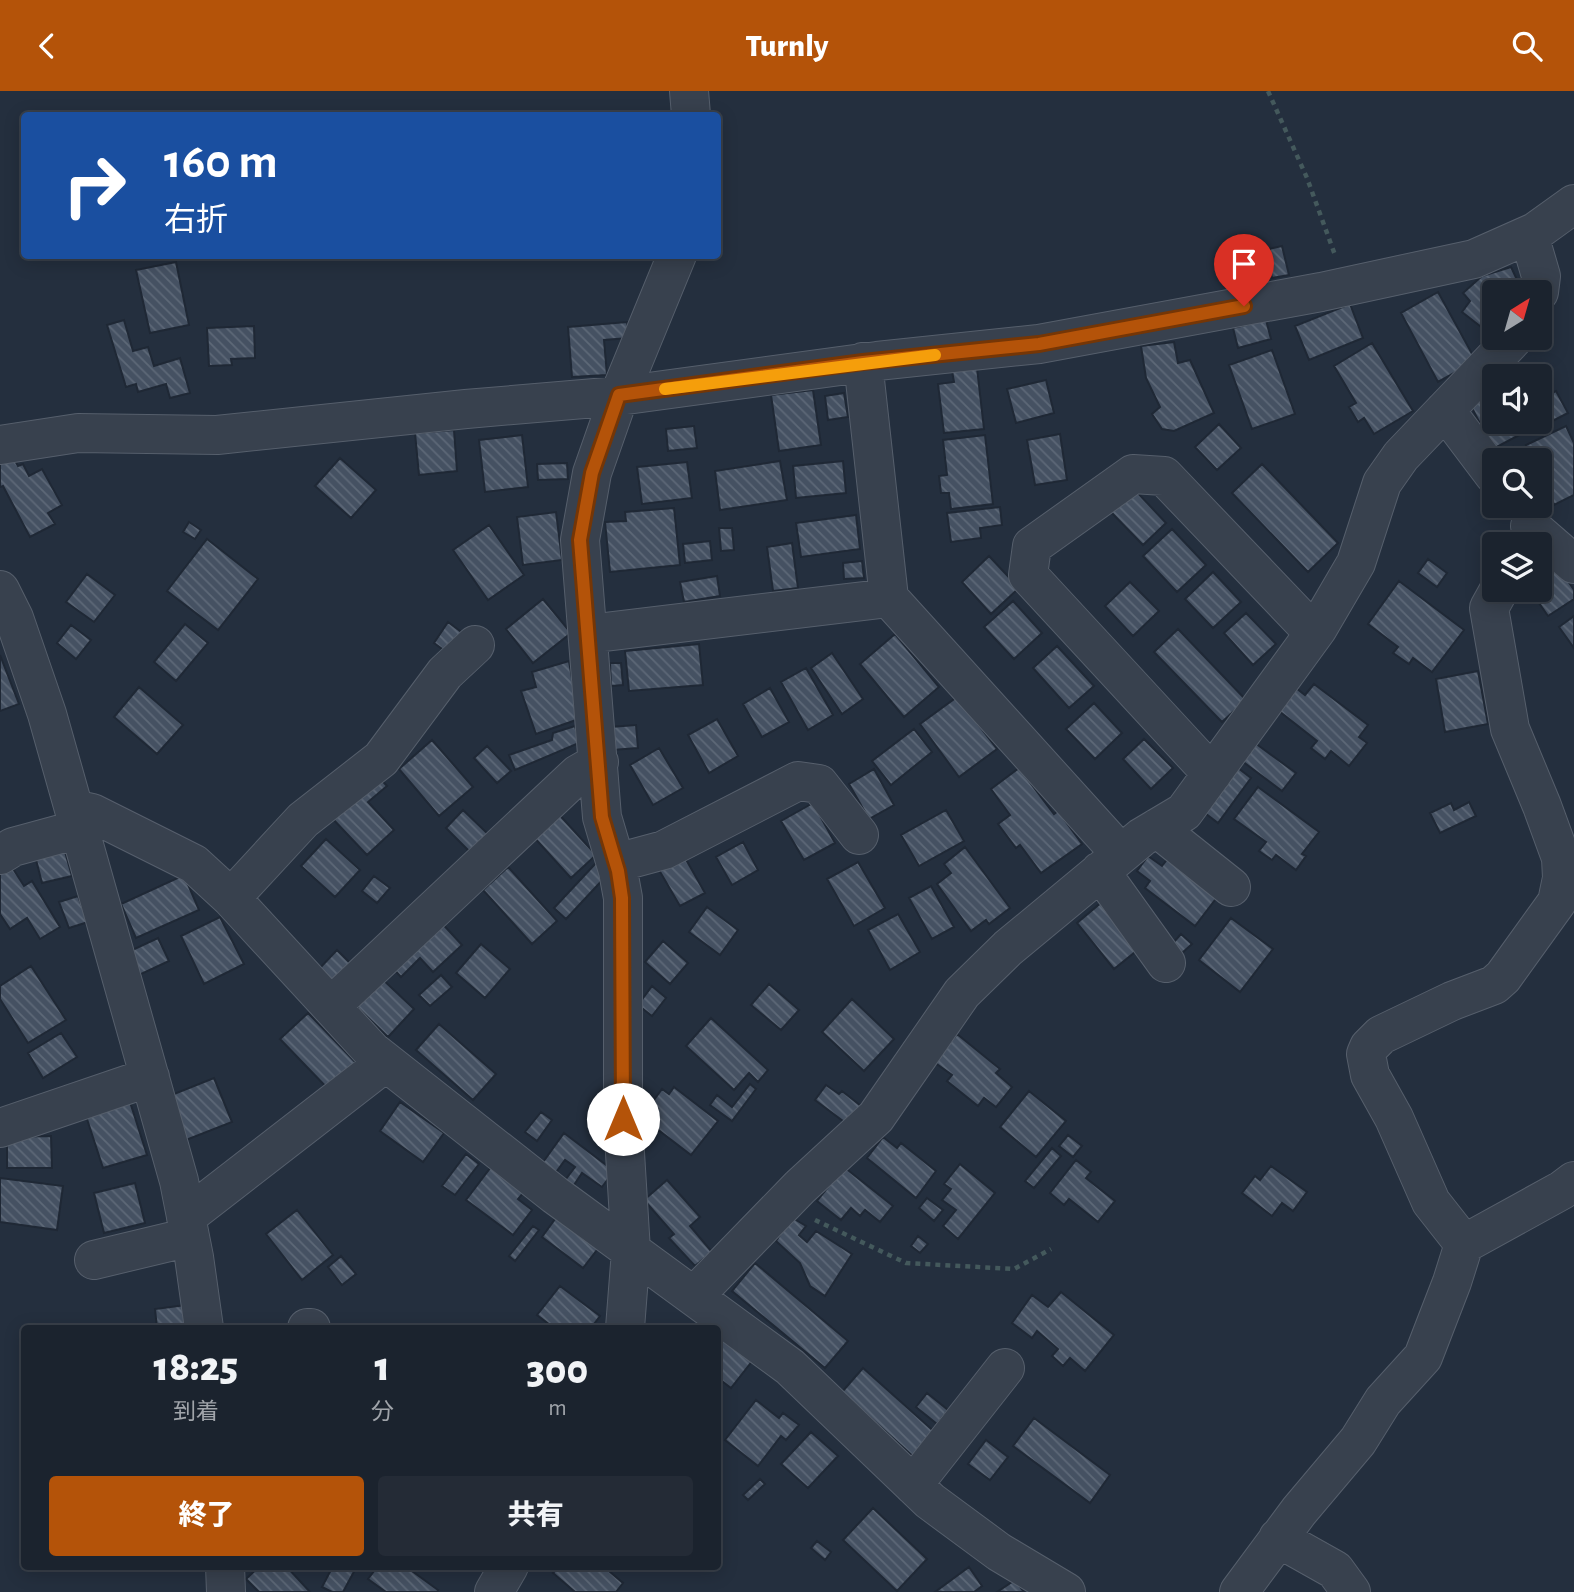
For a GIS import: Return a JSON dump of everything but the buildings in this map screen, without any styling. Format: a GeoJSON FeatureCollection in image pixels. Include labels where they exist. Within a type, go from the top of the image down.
{"type":"FeatureCollection","features":[{"type":"Feature","properties":{"kind":"street"},"geometry":{"type":"LineString","coordinates":[[689,91],[691,112]]}},
{"type":"Feature","properties":{"kind":"street"},"geometry":{"type":"LineString","coordinates":[[0,445],[78,433],[217,435],[619,395],[863,362],[1039,344],[1474,259],[1529,235],[1574,204]]}},
{"type":"Feature","properties":{"kind":"street"},"geometry":{"type":"LineString","coordinates":[[1529,235],[1540,280]]}},
{"type":"Feature","properties":{"kind":"street"},"geometry":{"type":"LineString","coordinates":[[625,1325],[631,1251],[623,1119],[622,898],[616,863],[602,817],[580,540],[592,473],[619,395],[675,259]]}},
{"type":"Feature","properties":{"kind":"street"},"geometry":{"type":"LineString","coordinates":[[694,1296],[783,1205],[876,1117],[962,993],[1007,947],[1111,862],[1184,812],[1314,633],[1356,563],[1382,483],[1401,456],[1502,350]]}},
{"type":"Feature","properties":{"kind":"street"},"geometry":{"type":"LineString","coordinates":[[863,362],[890,598],[1111,862],[1166,963]]}},
{"type":"Feature","properties":{"kind":"street"},"geometry":{"type":"LineString","coordinates":[[1445,410],[1482,459]]}},
{"type":"Feature","properties":{"kind":"street"},"geometry":{"type":"LineString","coordinates":[[1212,774],[1028,575],[1032,546],[1133,474],[1164,476],[1314,633]]}},
{"type":"Feature","properties":{"kind":"street"},"geometry":{"type":"LineString","coordinates":[[1523,525],[1574,564]]}},
{"type":"Feature","properties":{"kind":"street"},"geometry":{"type":"LineString","coordinates":[[0,590],[14,618],[43,702],[179,1181],[204,1325]]}},
{"type":"Feature","properties":{"kind":"street"},"geometry":{"type":"LineString","coordinates":[[588,635],[890,598]]}},
{"type":"Feature","properties":{"kind":"street"},"geometry":{"type":"LineString","coordinates":[[1464,1244],[1431,1202],[1394,1118],[1370,1076],[1366,1054],[1381,1035],[1452,1001],[1494,985],[1503,977],[1557,902],[1562,878],[1561,857],[1510,729],[1496,659],[1489,608],[1492,602]]}},
{"type":"Feature","properties":{"kind":"street"},"geometry":{"type":"LineString","coordinates":[[231,898],[303,820],[381,759],[445,673],[475,645]]}},
{"type":"Feature","properties":{"kind":"street"},"geometry":{"type":"LineString","coordinates":[[331,1006],[578,774],[599,762]]}},
{"type":"Feature","properties":{"kind":"street"},"geometry":{"type":"LineString","coordinates":[[616,863],[664,850],[798,781],[819,784],[859,835]]}},
{"type":"Feature","properties":{"kind":"street"},"geometry":{"type":"LineString","coordinates":[[0,855],[92,813],[194,864],[231,898],[372,1051],[555,1195],[790,1367],[930,1501],[999,1552],[1066,1592]]}},
{"type":"Feature","properties":{"kind":"street"},"geometry":{"type":"LineString","coordinates":[[1157,828],[1231,887]]}},
{"type":"Feature","properties":{"kind":"street"},"geometry":{"type":"LineString","coordinates":[[94,1260],[188,1227],[386,1062]]}},
{"type":"Feature","properties":{"kind":"street"},"geometry":{"type":"LineString","coordinates":[[0,1128],[150,1077]]}},
{"type":"Feature","properties":{"kind":"street"},"geometry":{"type":"LineString","coordinates":[[1239,1592],[1278,1538],[1359,1441],[1383,1401],[1423,1356],[1464,1244],[1574,1181]]}},
{"type":"Feature","properties":{"kind":"street"},"geometry":{"type":"LineString","coordinates":[[913,1485],[1005,1368]]}},
{"type":"Feature","properties":{"kind":"street"},"geometry":{"type":"LineString","coordinates":[[1278,1538],[1335,1570],[1350,1592]]}},
{"type":"Feature","properties":{"kind":"street"},"geometry":{"type":"LineString","coordinates":[[495,1592],[507,1570]]}},
{"type":"Feature","properties":{"kind":"path"},"geometry":{"type":"LineString","coordinates":[[1268,91],[1307,178],[1346,286]]}},
{"type":"Feature","properties":{"kind":"path"},"geometry":{"type":"LineString","coordinates":[[783,1205],[906,1263],[1014,1269],[1051,1248]]}},
{"type":"Feature","properties":{"kind":"slow traffic"},"geometry":{"type":"LineString","coordinates":[[665,389],[935,355]]}},
{"type":"Feature","properties":{"kind":"route"},"geometry":{"type":"LineString","coordinates":[[623,1119],[622,898],[618,871],[602,817],[580,540],[592,473],[619,395],[863,362],[1039,344],[1244,306]]}}]}
